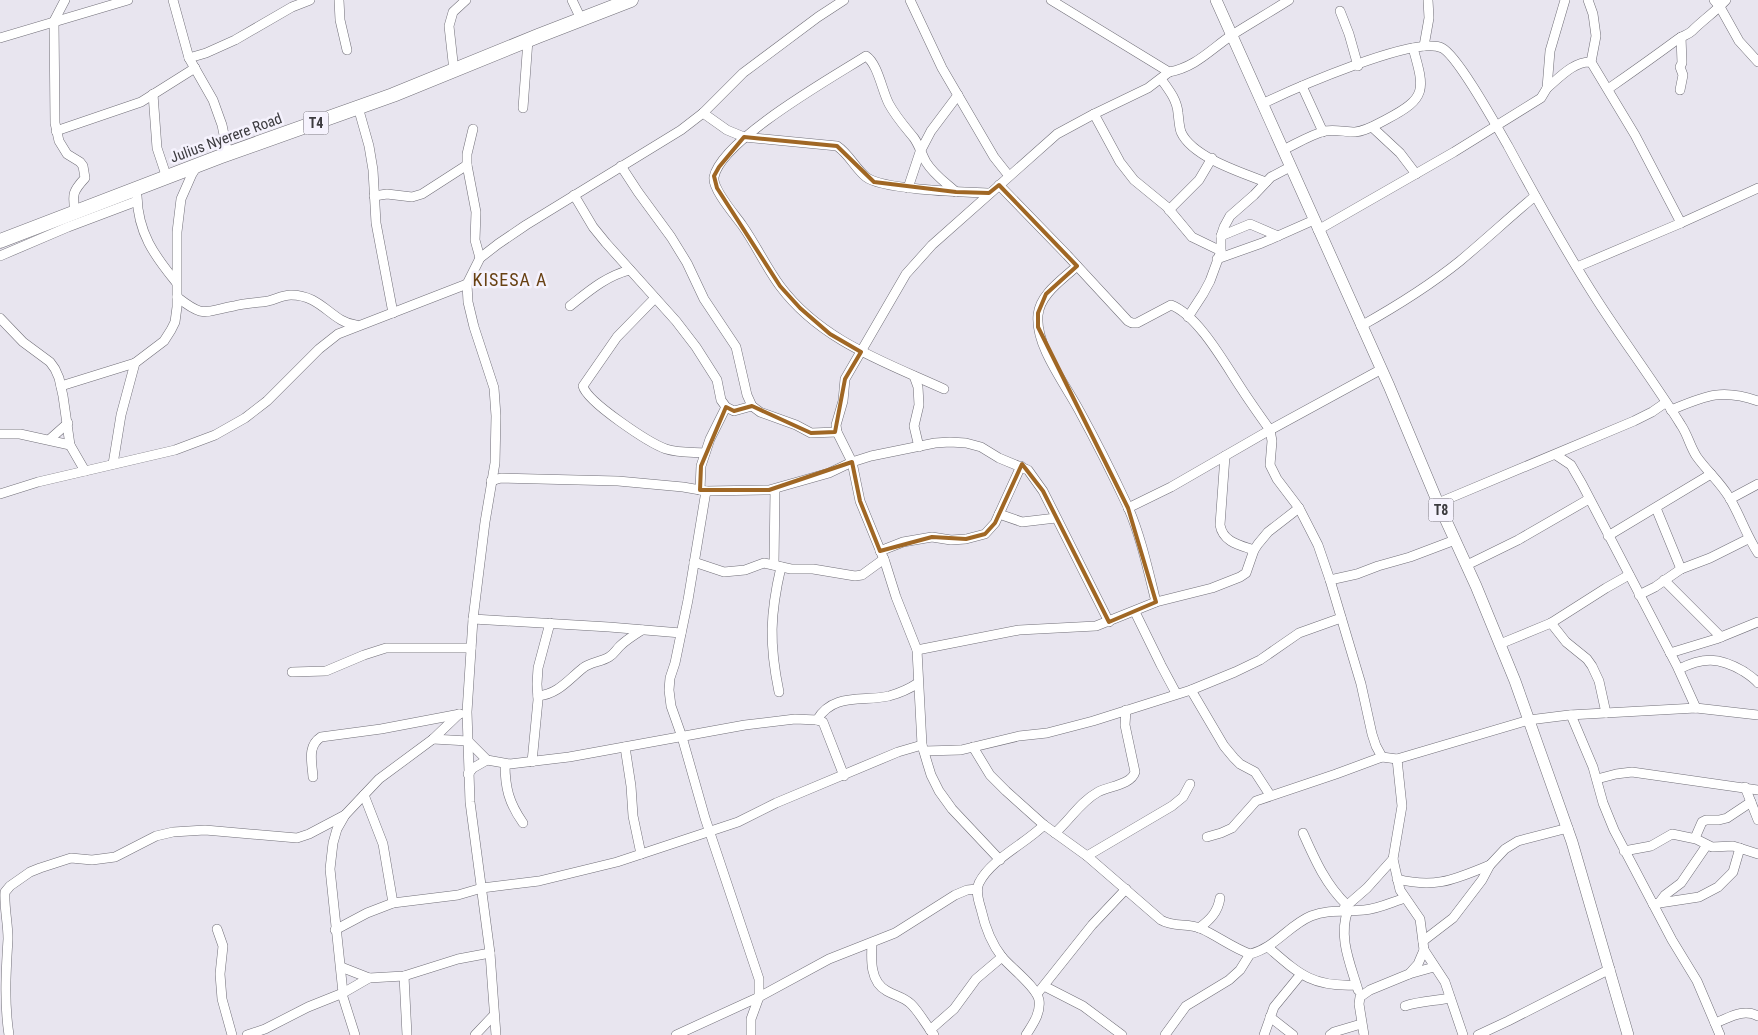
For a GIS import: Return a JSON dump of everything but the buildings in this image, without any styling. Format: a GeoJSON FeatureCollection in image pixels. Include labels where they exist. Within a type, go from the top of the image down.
{"type":"FeatureCollection","features":[{"type":"Feature","properties":{"kind":"highway","name":"Julius Nyerere Road"},"geometry":{"type":"LineString","coordinates":[[0,241],[75,212],[136,195],[167,178],[197,166],[454,71],[631,0]]}},
{"type":"Feature","properties":{"kind":"main road","name":"T8"},"geometry":{"type":"LineString","coordinates":[[1216,0],[1500,644],[1568,828],[1586,884],[1628,1035]]}},
{"type":"Feature","properties":{"kind":"street"},"geometry":{"type":"LineString","coordinates":[[65,0],[54,21],[55,123],[59,141],[67,154],[83,166],[85,178],[74,192],[75,212]]}},
{"type":"Feature","properties":{"kind":"street"},"geometry":{"type":"LineString","coordinates":[[0,38],[128,0]]}},
{"type":"Feature","properties":{"kind":"street"},"geometry":{"type":"LineString","coordinates":[[173,0],[189,58],[213,100],[222,125],[228,154]]}},
{"type":"Feature","properties":{"kind":"street"},"geometry":{"type":"LineString","coordinates":[[189,58],[235,40],[292,7],[310,0]]}},
{"type":"Feature","properties":{"kind":"street"},"geometry":{"type":"LineString","coordinates":[[339,0],[340,20],[347,50]]}},
{"type":"Feature","properties":{"kind":"street"},"geometry":{"type":"LineString","coordinates":[[454,71],[449,26],[454,12],[466,0]]}},
{"type":"Feature","properties":{"kind":"street"},"geometry":{"type":"LineString","coordinates":[[572,0],[581,20]]}},
{"type":"Feature","properties":{"kind":"street"},"geometry":{"type":"LineString","coordinates":[[496,1035],[490,953],[470,802],[468,741],[463,713],[497,435],[494,388],[474,327],[468,302],[468,284],[480,258],[498,244],[574,194],[681,130],[703,113],[743,73],[844,0]]}},
{"type":"Feature","properties":{"kind":"street"},"geometry":{"type":"LineString","coordinates":[[910,0],[942,68],[994,157],[1009,176]]}},
{"type":"Feature","properties":{"kind":"street"},"geometry":{"type":"LineString","coordinates":[[1051,0],[1170,72]]}},
{"type":"Feature","properties":{"kind":"street"},"geometry":{"type":"LineString","coordinates":[[1000,860],[970,829],[939,791],[931,776],[923,748],[917,650],[860,501],[852,462],[837,432],[836,425],[843,401],[845,379],[912,267],[932,244],[1057,134],[1148,88],[1170,72],[1192,65],[1231,36],[1289,0]]}},
{"type":"Feature","properties":{"kind":"street"},"geometry":{"type":"LineString","coordinates":[[1424,46],[1429,18],[1428,0]]}},
{"type":"Feature","properties":{"kind":"street"},"geometry":{"type":"LineString","coordinates":[[1547,88],[1550,51],[1565,0]]}},
{"type":"Feature","properties":{"kind":"street"},"geometry":{"type":"LineString","coordinates":[[1588,0],[1593,14],[1596,33],[1591,62],[1644,150],[1681,223]]}},
{"type":"Feature","properties":{"kind":"street"},"geometry":{"type":"LineString","coordinates":[[1608,90],[1681,37],[1691,32],[1697,25],[1712,15],[1720,2]]}},
{"type":"Feature","properties":{"kind":"street"},"geometry":{"type":"LineString","coordinates":[[1720,2],[1739,41],[1758,62]]}},
{"type":"Feature","properties":{"kind":"street"},"geometry":{"type":"LineString","coordinates":[[1340,11],[1358,66]]}},
{"type":"Feature","properties":{"kind":"street"},"geometry":{"type":"LineString","coordinates":[[1712,15],[1726,17]]}},
{"type":"Feature","properties":{"kind":"street"},"geometry":{"type":"LineString","coordinates":[[1680,90],[1682,75],[1680,68],[1683,52],[1681,37]]}},
{"type":"Feature","properties":{"kind":"street"},"geometry":{"type":"LineString","coordinates":[[523,108],[528,40]]}},
{"type":"Feature","properties":{"kind":"street"},"geometry":{"type":"LineString","coordinates":[[1262,104],[1302,86],[1384,56],[1424,46],[1443,48],[1451,56],[1496,126],[1577,267],[1614,326],[1682,426],[1696,456],[1730,499],[1748,539],[1758,553]]}},
{"type":"Feature","properties":{"kind":"street"},"geometry":{"type":"LineString","coordinates":[[1282,150],[1323,132],[1334,130],[1354,132],[1372,127],[1399,113],[1418,98],[1420,77],[1413,48]]}},
{"type":"Feature","properties":{"kind":"street"},"geometry":{"type":"LineString","coordinates":[[944,389],[861,352],[830,334],[800,308],[780,286],[717,188],[714,176],[732,149],[744,137],[866,56],[878,74],[889,105],[908,133],[915,139],[927,164],[956,192]]}},
{"type":"Feature","properties":{"kind":"street"},"geometry":{"type":"LineString","coordinates":[[1094,114],[1120,162],[1134,180],[1169,210],[1192,237],[1219,255],[1247,249],[1278,236],[1316,225],[1416,174],[1541,98],[1547,88],[1571,68],[1581,63],[1591,62]]}},
{"type":"Feature","properties":{"kind":"street"},"geometry":{"type":"LineString","coordinates":[[56,131],[141,102],[195,68]]}},
{"type":"Feature","properties":{"kind":"street"},"geometry":{"type":"LineString","coordinates":[[1161,79],[1174,98],[1179,126],[1185,140],[1191,146],[1225,166],[1266,182]]}},
{"type":"Feature","properties":{"kind":"street"},"geometry":{"type":"LineString","coordinates":[[1302,86],[1323,132]]}},
{"type":"Feature","properties":{"kind":"street"},"geometry":{"type":"LineString","coordinates":[[153,94],[157,148],[167,178]]}},
{"type":"Feature","properties":{"kind":"street"},"geometry":{"type":"LineString","coordinates":[[908,188],[920,152],[931,131],[958,95]]}},
{"type":"Feature","properties":{"kind":"street"},"geometry":{"type":"LineString","coordinates":[[358,107],[369,146],[373,170],[376,223],[393,313]]}},
{"type":"Feature","properties":{"kind":"street"},"geometry":{"type":"LineString","coordinates":[[703,113],[727,130],[744,137],[837,146],[846,153],[865,176],[874,182],[908,188],[990,193]]}},
{"type":"Feature","properties":{"kind":"street"},"geometry":{"type":"LineString","coordinates":[[1372,127],[1400,153],[1416,174]]}},
{"type":"Feature","properties":{"kind":"street"},"geometry":{"type":"LineString","coordinates":[[473,129],[467,154],[467,165],[476,212],[475,240],[480,258]]}},
{"type":"Feature","properties":{"kind":"street"},"geometry":{"type":"LineString","coordinates":[[727,130],[732,149]]}},
{"type":"Feature","properties":{"kind":"street"},"geometry":{"type":"LineString","coordinates":[[1169,210],[1199,180],[1212,158]]}},
{"type":"Feature","properties":{"kind":"street"},"geometry":{"type":"LineString","coordinates":[[374,196],[387,194],[412,197],[422,194],[467,165]]}},
{"type":"Feature","properties":{"kind":"street"},"geometry":{"type":"LineString","coordinates":[[61,386],[135,363],[164,341],[171,330],[175,322],[177,297],[178,232],[181,199],[197,166]]}},
{"type":"Feature","properties":{"kind":"street"},"geometry":{"type":"LineString","coordinates":[[621,166],[671,237],[687,263],[704,299],[736,347],[747,395],[752,406],[760,412],[796,425],[811,433],[837,432]]}},
{"type":"Feature","properties":{"kind":"street"},"geometry":{"type":"LineString","coordinates":[[1188,317],[1203,294],[1219,255],[1221,236],[1230,216],[1271,177],[1290,167]]}},
{"type":"Feature","properties":{"kind":"street"},"geometry":{"type":"LineString","coordinates":[[999,185],[1122,316],[1132,323],[1171,305],[1188,317],[1215,349],[1270,430],[1272,441],[1270,465],[1277,479],[1299,508],[1318,546],[1361,684],[1372,734],[1382,757]]}},
{"type":"Feature","properties":{"kind":"street"},"geometry":{"type":"LineString","coordinates":[[1577,267],[1758,188]]}},
{"type":"Feature","properties":{"kind":"street"},"geometry":{"type":"LineString","coordinates":[[574,194],[593,226],[621,261],[676,321],[696,347],[717,380],[721,400],[726,407],[734,411],[752,406]]}},
{"type":"Feature","properties":{"kind":"street"},"geometry":{"type":"LineString","coordinates":[[0,256],[136,195],[142,230],[156,255],[176,282]]}},
{"type":"Feature","properties":{"kind":"street"},"geometry":{"type":"LineString","coordinates":[[1360,326],[1388,312],[1417,293],[1459,261],[1535,196]]}},
{"type":"Feature","properties":{"kind":"street"},"geometry":{"type":"LineString","coordinates":[[1221,236],[1250,224],[1278,236]]}},
{"type":"Feature","properties":{"kind":"street"},"geometry":{"type":"LineString","coordinates":[[618,273],[621,261]]}},
{"type":"Feature","properties":{"kind":"street"},"geometry":{"type":"LineString","coordinates":[[1077,266],[1046,294],[1038,313],[1038,327],[1049,357],[1096,441],[1128,508],[1139,536],[1156,602]]}},
{"type":"Feature","properties":{"kind":"street"},"geometry":{"type":"LineString","coordinates":[[570,306],[604,280],[618,273],[630,270]]}},
{"type":"Feature","properties":{"kind":"street"},"geometry":{"type":"LineString","coordinates":[[0,494],[38,482],[142,459],[196,443],[245,418],[284,386],[297,370],[338,334],[468,284]]}},
{"type":"Feature","properties":{"kind":"street"},"geometry":{"type":"LineString","coordinates":[[177,297],[191,308],[202,312],[210,312],[287,295],[303,296],[322,305],[341,321],[358,325]]}},
{"type":"Feature","properties":{"kind":"street"},"geometry":{"type":"LineString","coordinates":[[656,298],[617,337],[583,386],[584,391],[606,412],[654,444],[680,452],[705,453]]}},
{"type":"Feature","properties":{"kind":"street"},"geometry":{"type":"LineString","coordinates":[[0,318],[23,342],[50,362],[59,378],[68,423],[70,445],[85,471]]}},
{"type":"Feature","properties":{"kind":"street"},"geometry":{"type":"LineString","coordinates":[[113,464],[122,415],[135,363]]}},
{"type":"Feature","properties":{"kind":"street"},"geometry":{"type":"LineString","coordinates":[[1128,508],[1171,487],[1380,370]]}},
{"type":"Feature","properties":{"kind":"street"},"geometry":{"type":"LineString","coordinates":[[914,376],[918,388],[919,405],[914,426],[919,446]]}},
{"type":"Feature","properties":{"kind":"street"},"geometry":{"type":"LineString","coordinates":[[1438,503],[1556,455],[1652,412],[1670,410],[1703,397],[1717,394],[1733,394],[1758,401]]}},
{"type":"Feature","properties":{"kind":"street"},"geometry":{"type":"LineString","coordinates":[[726,407],[710,439],[701,466],[703,491],[694,562],[669,690],[671,706],[682,737],[709,832],[759,979],[759,997],[751,1019],[751,1035]]}},
{"type":"Feature","properties":{"kind":"street"},"geometry":{"type":"LineString","coordinates":[[1652,412],[1670,410]]}},
{"type":"Feature","properties":{"kind":"street"},"geometry":{"type":"LineString","coordinates":[[50,440],[68,423]]}},
{"type":"Feature","properties":{"kind":"street"},"geometry":{"type":"LineString","coordinates":[[0,434],[20,434],[70,445]]}},
{"type":"Feature","properties":{"kind":"street"},"geometry":{"type":"LineString","coordinates":[[491,481],[501,478],[618,480],[683,486],[703,491],[754,491],[774,488],[829,473],[852,462],[871,456],[919,446],[950,442],[966,443],[981,447],[1034,475],[1044,490],[1056,518],[1109,622]]}},
{"type":"Feature","properties":{"kind":"street"},"geometry":{"type":"LineString","coordinates":[[1575,446],[1571,454],[1571,465],[1678,668],[1696,708]]}},
{"type":"Feature","properties":{"kind":"street"},"geometry":{"type":"LineString","coordinates":[[1556,455],[1571,465]]}},
{"type":"Feature","properties":{"kind":"street"},"geometry":{"type":"LineString","coordinates":[[1226,456],[1221,530],[1226,539],[1254,550]]}},
{"type":"Feature","properties":{"kind":"street"},"geometry":{"type":"LineString","coordinates":[[694,562],[724,572],[745,570],[761,563],[791,569],[813,569],[855,576],[862,575],[882,555],[903,542],[932,537],[966,540],[985,534],[995,523],[1020,466]]}},
{"type":"Feature","properties":{"kind":"street"},"geometry":{"type":"LineString","coordinates":[[1608,536],[1711,474]]}},
{"type":"Feature","properties":{"kind":"street"},"geometry":{"type":"LineString","coordinates":[[1730,499],[1758,484]]}},
{"type":"Feature","properties":{"kind":"street"},"geometry":{"type":"LineString","coordinates":[[774,488],[778,566],[771,639],[774,668],[780,692]]}},
{"type":"Feature","properties":{"kind":"street"},"geometry":{"type":"LineString","coordinates":[[1466,565],[1518,540],[1589,499]]}},
{"type":"Feature","properties":{"kind":"street"},"geometry":{"type":"LineString","coordinates":[[917,650],[1019,630],[1059,627],[1085,628],[1109,622],[1156,602],[1212,588],[1246,574],[1254,550],[1268,532],[1299,508]]}},
{"type":"Feature","properties":{"kind":"street"},"geometry":{"type":"LineString","coordinates":[[1656,508],[1681,568]]}},
{"type":"Feature","properties":{"kind":"street"},"geometry":{"type":"LineString","coordinates":[[999,514],[1022,522],[1056,518]]}},
{"type":"Feature","properties":{"kind":"street"},"geometry":{"type":"LineString","coordinates":[[1639,594],[1681,568],[1710,558],[1748,539]]}},
{"type":"Feature","properties":{"kind":"street"},"geometry":{"type":"LineString","coordinates":[[1330,580],[1357,574],[1455,540]]}},
{"type":"Feature","properties":{"kind":"street"},"geometry":{"type":"LineString","coordinates":[[1500,644],[1551,623],[1606,588],[1629,576]]}},
{"type":"Feature","properties":{"kind":"street"},"geometry":{"type":"LineString","coordinates":[[1664,580],[1721,637]]}},
{"type":"Feature","properties":{"kind":"street"},"geometry":{"type":"LineString","coordinates":[[1135,612],[1160,665],[1176,693]]}},
{"type":"Feature","properties":{"kind":"street"},"geometry":{"type":"LineString","coordinates":[[336,930],[367,913],[393,903],[458,895],[482,888],[539,881],[572,874],[641,854],[738,822],[776,802],[844,776],[898,752],[923,748],[946,752],[973,748],[1019,736],[1047,733],[1191,690],[1260,660],[1299,633],[1341,618]]}},
{"type":"Feature","properties":{"kind":"street"},"geometry":{"type":"LineString","coordinates":[[473,619],[680,633]]}},
{"type":"Feature","properties":{"kind":"street"},"geometry":{"type":"LineString","coordinates":[[1670,653],[1721,637],[1758,622]]}},
{"type":"Feature","properties":{"kind":"street"},"geometry":{"type":"LineString","coordinates":[[532,762],[538,696],[538,668],[550,623]]}},
{"type":"Feature","properties":{"kind":"street"},"geometry":{"type":"LineString","coordinates":[[1551,623],[1566,642],[1587,659],[1592,666],[1600,681],[1606,713]]}},
{"type":"Feature","properties":{"kind":"street"},"geometry":{"type":"LineString","coordinates":[[538,696],[555,692],[584,667],[608,658],[642,630]]}},
{"type":"Feature","properties":{"kind":"street"},"geometry":{"type":"LineString","coordinates":[[292,672],[326,671],[364,654],[386,648],[471,648]]}},
{"type":"Feature","properties":{"kind":"street"},"geometry":{"type":"LineString","coordinates":[[1678,668],[1683,650]]}},
{"type":"Feature","properties":{"kind":"street"},"geometry":{"type":"LineString","coordinates":[[1678,668],[1703,660],[1718,660],[1730,663],[1754,678],[1758,683]]}},
{"type":"Feature","properties":{"kind":"street"},"geometry":{"type":"LineString","coordinates":[[817,720],[822,711],[837,704],[851,699],[887,696],[904,691],[918,683]]}},
{"type":"Feature","properties":{"kind":"street"},"geometry":{"type":"LineString","coordinates":[[1191,690],[1224,746],[1240,764],[1255,772],[1270,795]]}},
{"type":"Feature","properties":{"kind":"street"},"geometry":{"type":"LineString","coordinates":[[1207,837],[1227,831],[1239,821],[1256,800],[1382,757],[1397,760],[1529,720],[1571,715],[1696,708],[1758,715]]}},
{"type":"Feature","properties":{"kind":"street"},"geometry":{"type":"LineString","coordinates":[[1055,832],[1071,818],[1087,799],[1108,787],[1125,782],[1134,776],[1135,772],[1125,725],[1126,710]]}},
{"type":"Feature","properties":{"kind":"street"},"geometry":{"type":"LineString","coordinates":[[355,1035],[343,993],[330,869],[333,843],[337,829],[345,815],[396,765],[433,739],[463,713]]}},
{"type":"Feature","properties":{"kind":"street"},"geometry":{"type":"LineString","coordinates":[[313,777],[312,747],[315,741],[321,737],[381,729],[463,713]]}},
{"type":"Feature","properties":{"kind":"street"},"geometry":{"type":"LineString","coordinates":[[1571,715],[1594,767],[1603,803],[1624,851],[1656,904],[1697,981],[1720,1035]]}},
{"type":"Feature","properties":{"kind":"street"},"geometry":{"type":"LineString","coordinates":[[433,739],[468,741],[487,760],[505,764],[532,762],[794,719],[817,720],[822,722],[827,732],[844,776]]}},
{"type":"Feature","properties":{"kind":"street"},"geometry":{"type":"LineString","coordinates":[[625,747],[633,816],[641,854]]}},
{"type":"Feature","properties":{"kind":"street"},"geometry":{"type":"LineString","coordinates":[[973,748],[997,782],[1044,825],[1087,856],[1167,924],[1199,928],[1228,945],[1250,954],[1269,948],[1307,918],[1346,908],[1365,910],[1376,908],[1405,898]]}},
{"type":"Feature","properties":{"kind":"street"},"geometry":{"type":"LineString","coordinates":[[468,774],[473,768],[487,760]]}},
{"type":"Feature","properties":{"kind":"street"},"geometry":{"type":"LineString","coordinates":[[1397,760],[1402,806],[1393,859],[1397,879],[1405,898],[1420,920],[1424,946],[1434,967],[1446,982],[1463,1035]]}},
{"type":"Feature","properties":{"kind":"street"},"geometry":{"type":"LineString","coordinates":[[505,764],[507,792],[523,823]]}},
{"type":"Feature","properties":{"kind":"street"},"geometry":{"type":"LineString","coordinates":[[1597,779],[1632,772],[1758,790]]}},
{"type":"Feature","properties":{"kind":"street"},"geometry":{"type":"LineString","coordinates":[[1087,856],[1172,806],[1183,797],[1190,784]]}},
{"type":"Feature","properties":{"kind":"street"},"geometry":{"type":"LineString","coordinates":[[1745,788],[1758,820]]}},
{"type":"Feature","properties":{"kind":"street"},"geometry":{"type":"LineString","coordinates":[[364,795],[383,844],[393,903]]}},
{"type":"Feature","properties":{"kind":"street"},"geometry":{"type":"LineString","coordinates":[[1695,838],[1704,820],[1727,818],[1751,802]]}},
{"type":"Feature","properties":{"kind":"street"},"geometry":{"type":"LineString","coordinates":[[9,1035],[5,999],[8,938],[5,892],[10,886],[30,872],[71,858],[92,860],[115,857],[156,836],[192,830],[298,838],[345,815]]}},
{"type":"Feature","properties":{"kind":"street"},"geometry":{"type":"LineString","coordinates":[[1026,1035],[1036,1020],[1039,1007],[1037,994],[1002,957],[990,938],[982,916],[977,889],[985,875],[1000,860],[1044,825]]}},
{"type":"Feature","properties":{"kind":"street"},"geometry":{"type":"LineString","coordinates":[[1409,974],[1418,964],[1424,946],[1436,930],[1453,918],[1482,880],[1490,865],[1505,849],[1518,841],[1568,828]]}},
{"type":"Feature","properties":{"kind":"street"},"geometry":{"type":"LineString","coordinates":[[1303,833],[1326,880],[1346,908]]}},
{"type":"Feature","properties":{"kind":"street"},"geometry":{"type":"LineString","coordinates":[[1624,851],[1651,846],[1672,834],[1695,838],[1707,845],[1718,848],[1733,846],[1758,854]]}},
{"type":"Feature","properties":{"kind":"street"},"geometry":{"type":"LineString","coordinates":[[1656,904],[1665,894],[1680,883],[1707,845]]}},
{"type":"Feature","properties":{"kind":"street"},"geometry":{"type":"LineString","coordinates":[[1656,904],[1699,897],[1718,887],[1734,872],[1740,848]]}},
{"type":"Feature","properties":{"kind":"street"},"geometry":{"type":"LineString","coordinates":[[1364,1035],[1361,1024],[1360,997],[1343,936],[1346,908],[1393,859]]}},
{"type":"Feature","properties":{"kind":"street"},"geometry":{"type":"LineString","coordinates":[[1397,879],[1415,884],[1440,883],[1490,865]]}},
{"type":"Feature","properties":{"kind":"street"},"geometry":{"type":"LineString","coordinates":[[676,1035],[759,997],[829,959],[904,928],[955,895],[967,890],[977,889]]}},
{"type":"Feature","properties":{"kind":"street"},"geometry":{"type":"LineString","coordinates":[[1037,994],[1092,925],[1126,889]]}},
{"type":"Feature","properties":{"kind":"street"},"geometry":{"type":"LineString","coordinates":[[1199,928],[1214,914],[1220,898]]}},
{"type":"Feature","properties":{"kind":"street"},"geometry":{"type":"LineString","coordinates":[[1422,928],[1436,930]]}},
{"type":"Feature","properties":{"kind":"street"},"geometry":{"type":"LineString","coordinates":[[217,929],[224,946],[220,974],[222,999],[232,1035]]}},
{"type":"Feature","properties":{"kind":"street"},"geometry":{"type":"LineString","coordinates":[[872,942],[871,961],[878,984],[886,990],[902,996],[912,1004],[932,1033],[954,1009],[976,979],[1002,957]]}},
{"type":"Feature","properties":{"kind":"street"},"geometry":{"type":"LineString","coordinates":[[1269,948],[1308,979],[1323,984],[1339,986],[1356,985]]}},
{"type":"Feature","properties":{"kind":"street"},"geometry":{"type":"LineString","coordinates":[[341,967],[369,978],[404,976],[458,959],[490,953]]}},
{"type":"Feature","properties":{"kind":"street"},"geometry":{"type":"LineString","coordinates":[[1165,1035],[1186,1006],[1229,980],[1240,970],[1250,954]]}},
{"type":"Feature","properties":{"kind":"street"},"geometry":{"type":"LineString","coordinates":[[1360,997],[1362,994],[1409,974],[1434,967]]}},
{"type":"Feature","properties":{"kind":"street"},"geometry":{"type":"LineString","coordinates":[[1478,1035],[1610,969]]}},
{"type":"Feature","properties":{"kind":"street"},"geometry":{"type":"LineString","coordinates":[[1264,1035],[1274,1007],[1301,974]]}},
{"type":"Feature","properties":{"kind":"street"},"geometry":{"type":"LineString","coordinates":[[404,976],[407,1035]]}},
{"type":"Feature","properties":{"kind":"street"},"geometry":{"type":"LineString","coordinates":[[246,1035],[265,1029],[308,1007],[343,993],[369,978]]}},
{"type":"Feature","properties":{"kind":"street"},"geometry":{"type":"LineString","coordinates":[[1044,986],[1083,1006],[1122,1035]]}},
{"type":"Feature","properties":{"kind":"street"},"geometry":{"type":"LineString","coordinates":[[1405,1006],[1418,1002],[1433,1002],[1450,998]]}},
{"type":"Feature","properties":{"kind":"street"},"geometry":{"type":"LineString","coordinates":[[1715,1023],[1745,1012],[1752,1012],[1758,1016]]}},
{"type":"Feature","properties":{"kind":"street"},"geometry":{"type":"LineString","coordinates":[[475,1035],[494,1015]]}},
{"type":"Feature","properties":{"kind":"street"},"geometry":{"type":"LineString","coordinates":[[1270,1017],[1293,1035]]}},
{"type":"Feature","properties":{"kind":"street"},"geometry":{"type":"LineString","coordinates":[[1330,1035],[1361,1024]]}},
{"type":"Feature","properties":{"kind":"highlighted area"},"geometry":{"type":"Polygon","coordinates":[[[744,137],[837,146],[874,182],[956,192],[989,193],[999,185],[1077,266],[1046,294],[1038,313],[1038,327],[1128,508],[1156,602],[1109,622],[1043,491],[1022,464],[995,523],[985,534],[966,539],[932,537],[880,551],[860,501],[852,462],[769,490],[700,490],[701,466],[726,407],[734,411],[752,406],[811,433],[835,432],[845,379],[861,352],[830,334],[800,308],[780,286],[717,188],[714,176],[719,167],[744,137]]]}},
{"type":"Feature","properties":{"kind":"district","name":"KISESA A"},"geometry":{"type":"Point","coordinates":[510,279]}}]}
